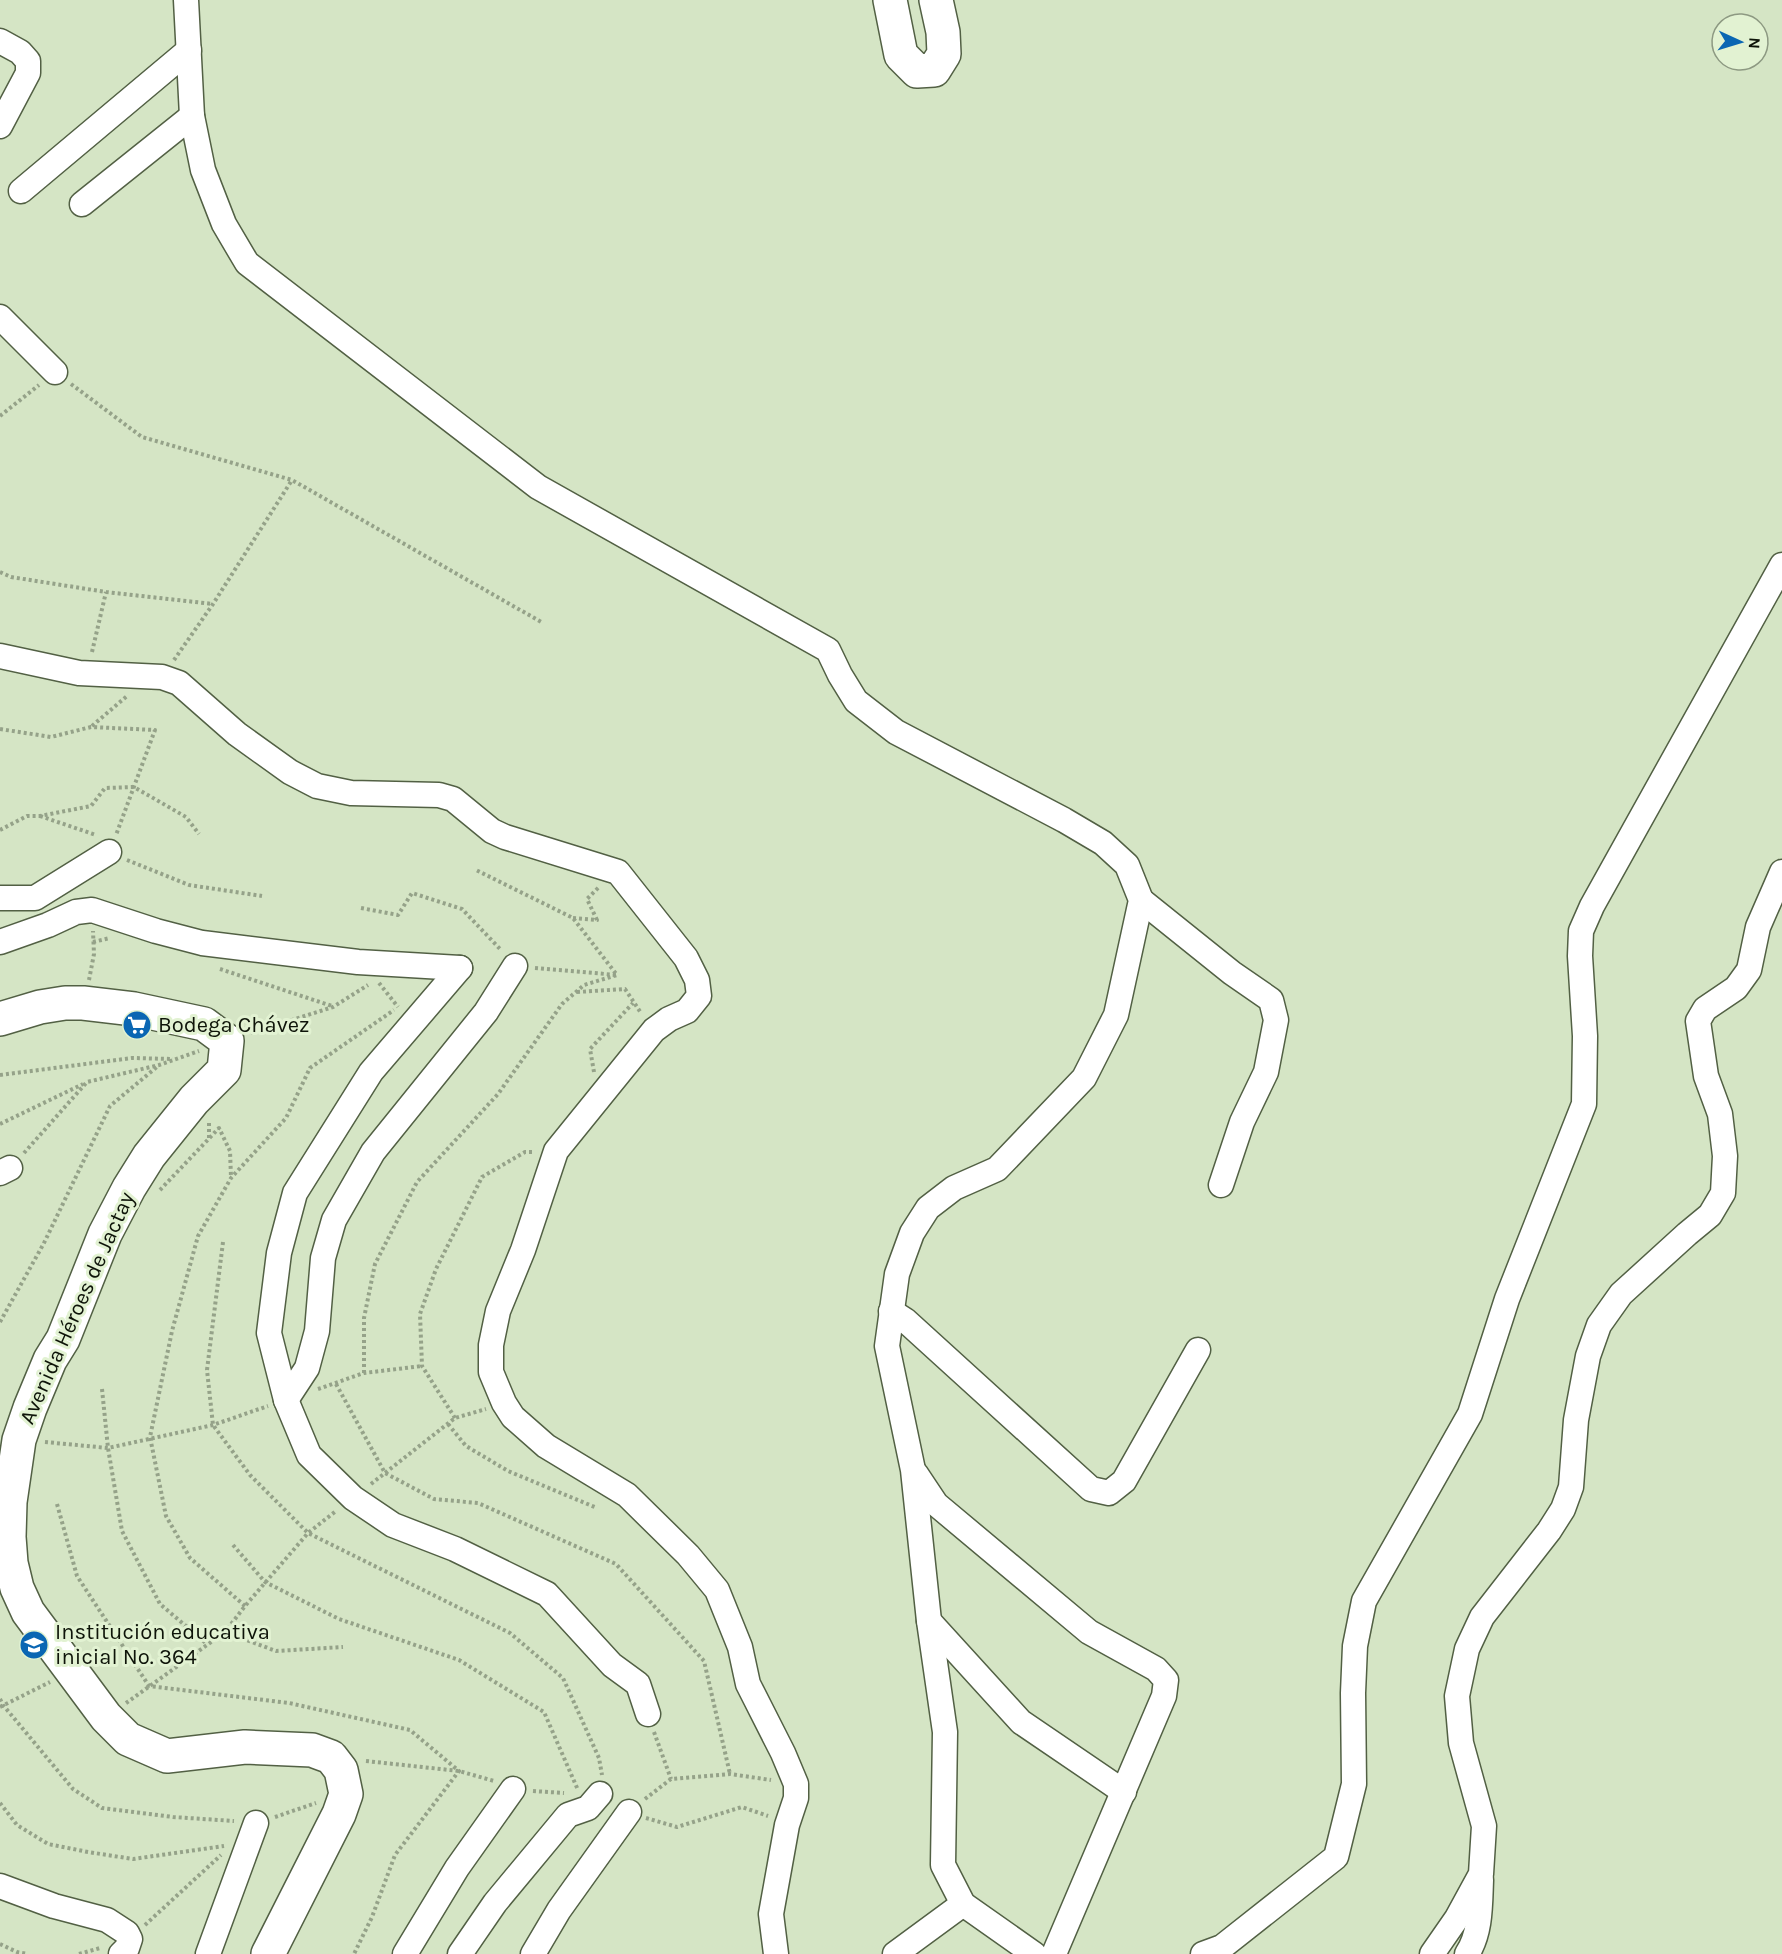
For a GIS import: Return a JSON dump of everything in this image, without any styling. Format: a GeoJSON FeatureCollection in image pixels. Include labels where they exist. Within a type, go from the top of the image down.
{"type":"FeatureCollection","features":[{"type":"Feature","properties":{"kind":"street"},"geometry":{"type":"LineString","coordinates":[[186,0],[192,116],[203,170],[224,224],[247,263],[538,488],[828,650],[856,701],[896,732],[1064,820],[1102,843],[1127,865],[1141,900],[1232,973],[1270,1000],[1276,1020],[1266,1072],[1242,1122],[1221,1185]]}},
{"type":"Feature","properties":{"kind":"street"},"geometry":{"type":"LineString","coordinates":[[890,0],[901,56],[917,71],[934,70],[944,54],[943,32],[936,0]]}},
{"type":"Feature","properties":{"kind":"street"},"geometry":{"type":"LineString","coordinates":[[0,41],[20,52],[28,62],[28,73],[0,126]]}},
{"type":"Feature","properties":{"kind":"street"},"geometry":{"type":"LineString","coordinates":[[21,191],[189,50]]}},
{"type":"Feature","properties":{"kind":"street"},"geometry":{"type":"LineString","coordinates":[[82,204],[192,116]]}},
{"type":"Feature","properties":{"kind":"street"},"geometry":{"type":"LineString","coordinates":[[0,317],[55,372]]}},
{"type":"Feature","properties":{"kind":"street"},"geometry":{"type":"LineString","coordinates":[[1203,1954],[1222,1947],[1336,1857],[1354,1784],[1355,1646],[1364,1600],[1470,1414],[1507,1299],[1584,1104],[1585,1036],[1580,956],[1581,931],[1782,565]]}},
{"type":"Feature","properties":{"kind":"street"},"geometry":{"type":"LineString","coordinates":[[0,656],[88,673],[162,677],[179,684],[237,734],[290,772],[317,786],[351,793],[439,795],[453,799],[492,831],[505,837],[618,872],[686,958],[697,980],[699,996],[687,1011],[669,1019],[654,1030],[556,1151],[524,1250],[498,1311],[491,1345],[491,1372],[504,1403],[513,1417],[546,1446],[627,1495],[688,1555],[717,1590],[740,1647],[748,1684],[796,1784],[796,1798],[784,1842],[771,1914],[776,1954]]}},
{"type":"Feature","properties":{"kind":"street"},"geometry":{"type":"LineString","coordinates":[[0,898],[35,898],[106,845]]}},
{"type":"Feature","properties":{"kind":"street"},"geometry":{"type":"LineString","coordinates":[[1467,1954],[1471,1948],[1479,1916],[1484,1826],[1461,1743],[1457,1696],[1467,1648],[1482,1617],[1549,1531],[1563,1509],[1571,1487],[1576,1420],[1588,1356],[1599,1325],[1621,1294],[1687,1233],[1710,1215],[1723,1193],[1725,1156],[1720,1114],[1706,1076],[1698,1021],[1705,1009],[1736,988],[1749,970],[1758,927],[1782,873]]}},
{"type":"Feature","properties":{"kind":"street"},"geometry":{"type":"LineString","coordinates":[[1034,1954],[963,1904],[943,1865],[945,1731],[929,1621],[913,1470],[887,1346],[897,1274],[912,1233],[928,1208],[954,1188],[997,1170],[1084,1078],[1116,1015],[1141,900]]}},
{"type":"Feature","properties":{"kind":"street"},"geometry":{"type":"LineString","coordinates":[[0,942],[48,925],[76,912],[92,910],[202,943],[358,962],[460,968],[371,1072],[296,1194],[279,1253],[269,1333],[286,1400],[309,1455],[353,1498],[393,1525],[455,1550],[547,1594],[612,1665],[638,1684],[648,1714]]}},
{"type":"Feature","properties":{"kind":"street"},"geometry":{"type":"LineString","coordinates":[[286,1400],[308,1368],[317,1331],[323,1258],[334,1220],[373,1152],[486,1012],[515,966]]}},
{"type":"Feature","properties":{"kind":"street"},"geometry":{"type":"LineString","coordinates":[[0,1019],[40,1007],[83,1003],[134,1009],[204,1024],[227,1041]]}},
{"type":"Feature","properties":{"kind":"street","name":"Avenida Héroes de Jactay"},"geometry":{"type":"LineString","coordinates":[[227,1041],[224,1070],[194,1100],[149,1156],[105,1234],[63,1340],[50,1360],[19,1440],[10,1502],[9,1537],[11,1563],[17,1588],[27,1612],[106,1717],[128,1739],[167,1756],[245,1747],[312,1750],[331,1757],[341,1770],[346,1794],[339,1814],[268,1954]]}},
{"type":"Feature","properties":{"kind":"street"},"geometry":{"type":"LineString","coordinates":[[891,1311],[905,1320],[1091,1489],[1109,1492],[1124,1481],[1198,1350]]}},
{"type":"Feature","properties":{"kind":"street"},"geometry":{"type":"LineString","coordinates":[[913,1470],[936,1504],[1089,1632],[1156,1669],[1167,1680],[1164,1696],[1054,1954]]}},
{"type":"Feature","properties":{"kind":"street"},"geometry":{"type":"LineString","coordinates":[[929,1621],[1021,1722],[1124,1792]]}},
{"type":"Feature","properties":{"kind":"street"},"geometry":{"type":"LineString","coordinates":[[405,1954],[457,1868],[513,1789]]}},
{"type":"Feature","properties":{"kind":"street"},"geometry":{"type":"LineString","coordinates":[[460,1954],[502,1895],[568,1815],[588,1808],[590,1794]]}},
{"type":"Feature","properties":{"kind":"street"},"geometry":{"type":"LineString","coordinates":[[533,1954],[559,1910],[629,1812]]}},
{"type":"Feature","properties":{"kind":"street"},"geometry":{"type":"LineString","coordinates":[[208,1954],[256,1823]]}},
{"type":"Feature","properties":{"kind":"street"},"geometry":{"type":"LineString","coordinates":[[1432,1954],[1457,1918],[1481,1874]]}},
{"type":"Feature","properties":{"kind":"street"},"geometry":{"type":"LineString","coordinates":[[0,1886],[54,1906],[107,1920],[127,1933],[130,1940],[127,1948],[121,1954]]}},
{"type":"Feature","properties":{"kind":"street"},"geometry":{"type":"LineString","coordinates":[[895,1954],[963,1904]]}},
{"type":"Feature","properties":{"kind":"path"},"geometry":{"type":"LineString","coordinates":[[0,416],[55,372],[142,437],[292,480],[543,623]]}},
{"type":"Feature","properties":{"kind":"path"},"geometry":{"type":"LineString","coordinates":[[162,677],[213,604],[292,480]]}},
{"type":"Feature","properties":{"kind":"path"},"geometry":{"type":"LineString","coordinates":[[0,572],[11,577],[106,592],[213,604]]}},
{"type":"Feature","properties":{"kind":"path"},"geometry":{"type":"LineString","coordinates":[[88,673],[106,592]]}},
{"type":"Feature","properties":{"kind":"path"},"geometry":{"type":"LineString","coordinates":[[91,727],[128,696]]}},
{"type":"Feature","properties":{"kind":"path"},"geometry":{"type":"LineString","coordinates":[[0,729],[51,737],[91,727],[155,730],[120,824]]}},
{"type":"Feature","properties":{"kind":"path"},"geometry":{"type":"LineString","coordinates":[[0,830],[27,816],[40,816],[91,806],[105,788],[134,787],[186,817],[200,834]]}},
{"type":"Feature","properties":{"kind":"path"},"geometry":{"type":"LineString","coordinates":[[40,816],[189,885],[262,896]]}},
{"type":"Feature","properties":{"kind":"path"},"geometry":{"type":"LineString","coordinates":[[476,870],[573,918],[597,920],[587,899],[615,871]]}},
{"type":"Feature","properties":{"kind":"path"},"geometry":{"type":"LineString","coordinates":[[361,909],[398,915],[412,893],[462,909],[515,966],[617,975]]}},
{"type":"Feature","properties":{"kind":"path"},"geometry":{"type":"LineString","coordinates":[[573,918],[617,975]]}},
{"type":"Feature","properties":{"kind":"path"},"geometry":{"type":"LineString","coordinates":[[364,1373],[364,1318],[375,1264],[417,1182],[498,1094],[562,1005],[584,985],[617,975]]}},
{"type":"Feature","properties":{"kind":"path"},"geometry":{"type":"LineString","coordinates":[[0,1124],[87,1082],[159,1065],[333,1006],[376,980],[397,1008]]}},
{"type":"Feature","properties":{"kind":"path"},"geometry":{"type":"LineString","coordinates":[[577,992],[625,989],[654,1030]]}},
{"type":"Feature","properties":{"kind":"path"},"geometry":{"type":"LineString","coordinates":[[245,1606],[190,1558],[166,1516],[150,1437],[172,1331],[198,1236],[231,1178],[286,1118],[310,1068],[406,1002]]}},
{"type":"Feature","properties":{"kind":"path"},"geometry":{"type":"LineString","coordinates":[[598,1098],[590,1049],[633,1003]]}},
{"type":"Feature","properties":{"kind":"path"},"geometry":{"type":"LineString","coordinates":[[0,1075],[132,1058],[177,1059]]}},
{"type":"Feature","properties":{"kind":"path"},"geometry":{"type":"LineString","coordinates":[[0,1322],[44,1243],[110,1106],[159,1065]]}},
{"type":"Feature","properties":{"kind":"path"},"geometry":{"type":"LineString","coordinates":[[5,1171],[87,1082]]}},
{"type":"Feature","properties":{"kind":"path"},"geometry":{"type":"LineString","coordinates":[[157,1194],[219,1128],[230,1151],[231,1178]]}},
{"type":"Feature","properties":{"kind":"path"},"geometry":{"type":"LineString","coordinates":[[455,1418],[422,1366],[420,1314],[435,1269],[482,1177],[525,1152],[556,1151]]}},
{"type":"Feature","properties":{"kind":"path"},"geometry":{"type":"LineString","coordinates":[[19,1440],[108,1448],[213,1425],[364,1373],[422,1366]]}},
{"type":"Feature","properties":{"kind":"path"},"geometry":{"type":"LineString","coordinates":[[336,1384],[385,1473],[434,1499],[478,1503],[616,1564],[704,1661],[730,1774]]}},
{"type":"Feature","properties":{"kind":"path"},"geometry":{"type":"LineString","coordinates":[[102,1389],[108,1448],[123,1531],[160,1604],[207,1644]]}},
{"type":"Feature","properties":{"kind":"path"},"geometry":{"type":"LineString","coordinates":[[106,1717],[225,1632],[308,1533],[455,1418],[504,1403]]}},
{"type":"Feature","properties":{"kind":"path"},"geometry":{"type":"LineString","coordinates":[[448,1424],[466,1446],[508,1471],[597,1508]]}},
{"type":"Feature","properties":{"kind":"path"},"geometry":{"type":"LineString","coordinates":[[233,1545],[265,1582],[339,1619],[459,1660],[544,1712],[590,1794]]}},
{"type":"Feature","properties":{"kind":"path"},"geometry":{"type":"LineString","coordinates":[[225,1632],[276,1650],[343,1647]]}},
{"type":"Feature","properties":{"kind":"path"},"geometry":{"type":"LineString","coordinates":[[1,1706],[72,1671]]}},
{"type":"Feature","properties":{"kind":"path"},"geometry":{"type":"LineString","coordinates":[[0,1699],[1,1706],[73,1789],[102,1809],[256,1823]]}},
{"type":"Feature","properties":{"kind":"path"},"geometry":{"type":"LineString","coordinates":[[648,1714],[671,1779]]}},
{"type":"Feature","properties":{"kind":"path"},"geometry":{"type":"LineString","coordinates":[[629,1812],[671,1779],[730,1774],[796,1784]]}},
{"type":"Feature","properties":{"kind":"path"},"geometry":{"type":"LineString","coordinates":[[0,1803],[17,1825],[48,1844],[78,1850],[133,1859],[231,1845]]}},
{"type":"Feature","properties":{"kind":"path"},"geometry":{"type":"LineString","coordinates":[[0,1944],[17,1952],[28,1954]]}},
{"type":"Feature","properties":{"kind":"place","name":"Bodega Chávez"},"geometry":{"type":"Point","coordinates":[137,1025]}},
{"type":"Feature","properties":{"kind":"place","name":"Institución educativa inicial No. 364"},"geometry":{"type":"Point","coordinates":[34,1645]}}]}
